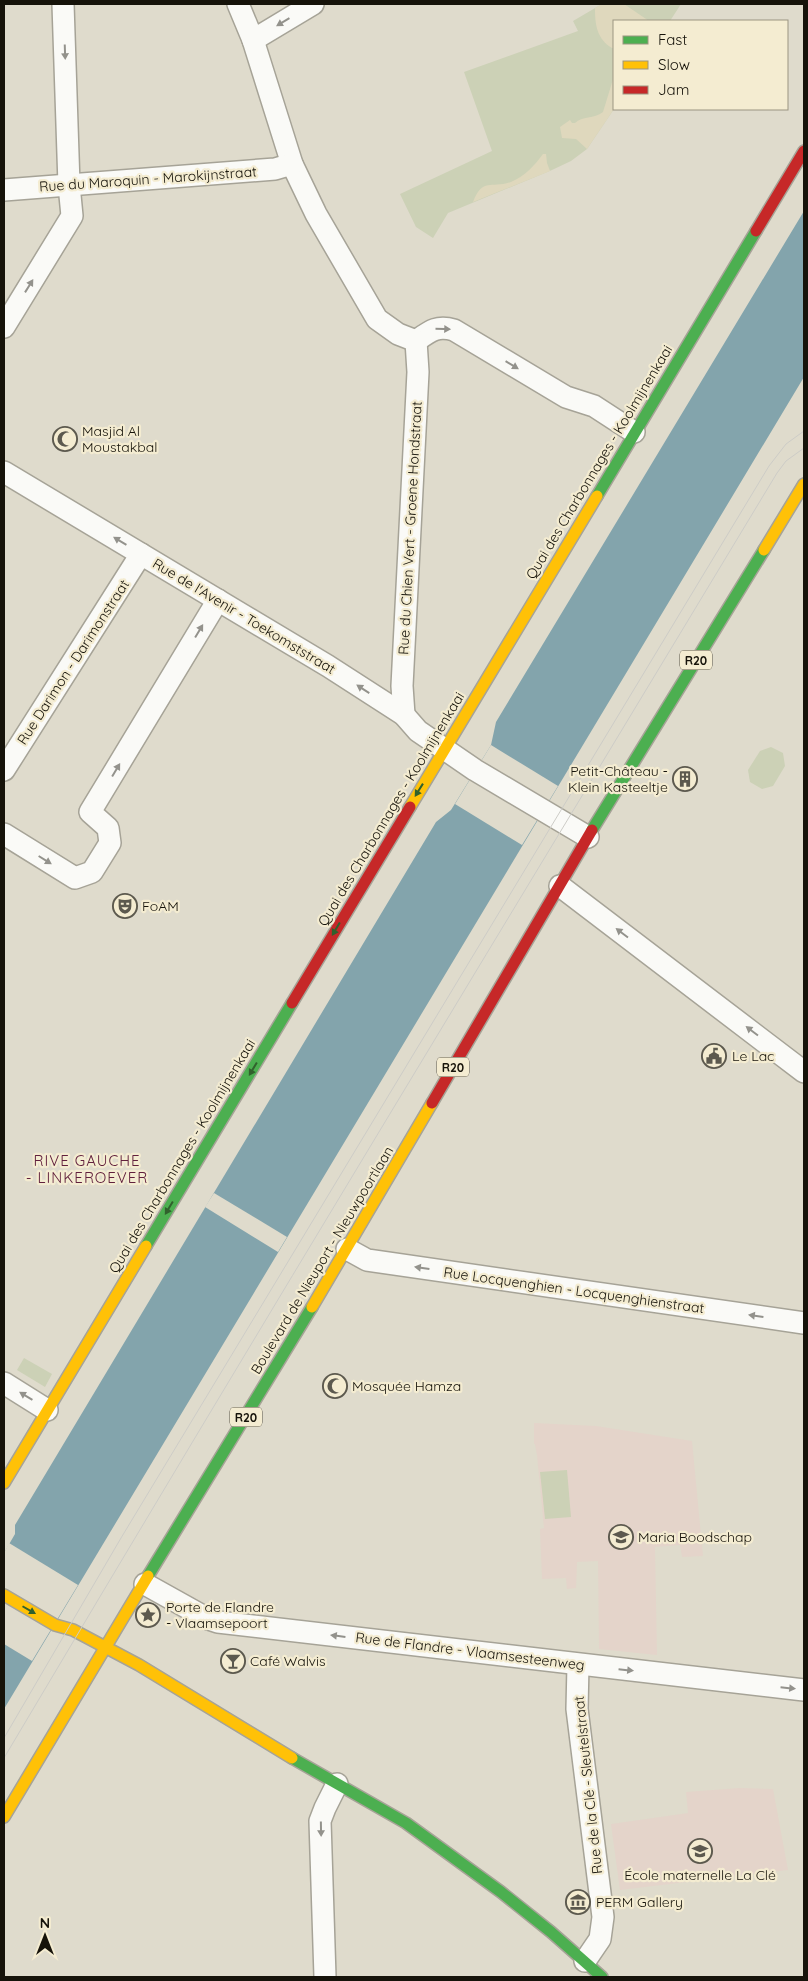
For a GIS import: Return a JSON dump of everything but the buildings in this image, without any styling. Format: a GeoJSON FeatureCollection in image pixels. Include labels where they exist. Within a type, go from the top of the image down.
{"type":"FeatureCollection","features":[{"type":"Feature","properties":{"kind":"street"},"geometry":{"type":"LineString","coordinates":[[4,327],[72,216],[69,185],[63,4]]}},
{"type":"Feature","properties":{"kind":"street"},"geometry":{"type":"LineString","coordinates":[[238,4],[253,40],[292,164],[316,214],[377,319],[398,334],[416,341],[435,328],[444,327],[454,330],[566,398],[594,406],[634,432]]}},
{"type":"Feature","properties":{"kind":"street"},"geometry":{"type":"LineString","coordinates":[[253,40],[312,4]]}},
{"type":"Feature","properties":{"kind":"street","name":"Quai des Charbonnages - Koolmijnenkaai"},"geometry":{"type":"LineString","coordinates":[[4,1483],[804,151]]}},
{"type":"Feature","properties":{"kind":"street","name":"Rue du Maroquin - Marokijnstraat"},"geometry":{"type":"LineString","coordinates":[[4,190],[275,169],[292,164]]}},
{"type":"Feature","properties":{"kind":"street","name":"Rue du Chien Vert - Groene Hondstraat"},"geometry":{"type":"LineString","coordinates":[[404,715],[402,686],[418,372],[416,341]]}},
{"type":"Feature","properties":{"kind":"street","name":"Rue de l'Avenir - Toekomststraat"},"geometry":{"type":"LineString","coordinates":[[4,472],[328,666],[404,715],[418,731],[475,770],[588,837]]}},
{"type":"Feature","properties":{"kind":"street","name":"R20"},"geometry":{"type":"LineString","coordinates":[[560,886],[804,484]]}},
{"type":"Feature","properties":{"kind":"street","name":"Rue Darimon - Darimonstraat"},"geometry":{"type":"LineString","coordinates":[[4,770],[141,554]]}},
{"type":"Feature","properties":{"kind":"street"},"geometry":{"type":"LineString","coordinates":[[4,834],[75,878],[92,872],[110,843],[108,828],[90,812],[218,600]]}},
{"type":"Feature","properties":{"kind":"street"},"geometry":{"type":"LineString","coordinates":[[560,886],[804,1072]]}},
{"type":"Feature","properties":{"kind":"street","name":"Boulevard de Nieuport - Nieuwpoortlaan"},"geometry":{"type":"LineString","coordinates":[[105,1647],[347,1249],[560,886]]}},
{"type":"Feature","properties":{"kind":"street","name":"Rue Locquenghien - Locquenghienstraat"},"geometry":{"type":"LineString","coordinates":[[347,1249],[367,1260],[804,1323]]}},
{"type":"Feature","properties":{"kind":"street"},"geometry":{"type":"LineString","coordinates":[[4,1383],[47,1410]]}},
{"type":"Feature","properties":{"kind":"street","name":"Rue de Flandre - Vlaamsesteenweg"},"geometry":{"type":"LineString","coordinates":[[145,1584],[206,1618],[218,1622],[804,1690]]}},
{"type":"Feature","properties":{"kind":"street"},"geometry":{"type":"LineString","coordinates":[[4,1595],[54,1624],[73,1630],[145,1668],[337,1784],[406,1823],[501,1892],[585,1960],[602,1977]]}},
{"type":"Feature","properties":{"kind":"street","name":"R20"},"geometry":{"type":"LineString","coordinates":[[4,1817],[105,1647]]}},
{"type":"Feature","properties":{"kind":"street","name":"Rue de la Clé - Sleutelstraat"},"geometry":{"type":"LineString","coordinates":[[578,1664],[577,1709],[603,1917],[600,1939],[585,1960]]}},
{"type":"Feature","properties":{"kind":"street"},"geometry":{"type":"LineString","coordinates":[[325,1977],[320,1820],[337,1784]]}},
{"type":"Feature","properties":{"kind":"shaded area","name":"Maria Boodschap"},"geometry":{"type":"Polygon","coordinates":[[[534,1423],[596,1426],[692,1441],[703,1556],[682,1557],[680,1545],[655,1547],[657,1655],[599,1649],[598,1561],[577,1562],[576,1588],[567,1589],[566,1578],[542,1579],[540,1529],[544,1528],[537,1455],[534,1444],[534,1423]]]}},
{"type":"Feature","properties":{"kind":"shaded area","name":"École maternelle La Clé"},"geometry":{"type":"Polygon","coordinates":[[[740,1788],[773,1789],[788,1870],[620,1890],[611,1824],[688,1813],[686,1792],[740,1788]]]}},
{"type":"Feature","properties":{"kind":"green space"},"geometry":{"type":"Polygon","coordinates":[[[602,4],[681,4],[671,20],[613,20],[613,110],[587,149],[571,161],[552,170],[448,213],[433,238],[416,227],[400,194],[492,151],[464,72],[578,31],[573,21],[602,4]]]}},
{"type":"Feature","properties":{"kind":"green space"},"geometry":{"type":"Polygon","coordinates":[[[771,747],[783,753],[785,766],[773,786],[762,789],[750,782],[748,770],[760,751],[771,747]]]}},
{"type":"Feature","properties":{"kind":"green space"},"geometry":{"type":"Polygon","coordinates":[[[24,1358],[52,1374],[45,1387],[17,1370],[24,1358]]]}},
{"type":"Feature","properties":{"kind":"green space"},"geometry":{"type":"Polygon","coordinates":[[[567,1470],[571,1517],[545,1519],[540,1472],[567,1470]]]}},
{"type":"Feature","properties":{"kind":"sand"},"geometry":{"type":"Polygon","coordinates":[[[602,4],[624,4],[648,20],[613,20],[612,48],[600,36],[596,26],[595,8],[602,4]]]}},
{"type":"Feature","properties":{"kind":"sand"},"geometry":{"type":"Polygon","coordinates":[[[613,79],[613,110],[587,149],[576,139],[562,138],[560,127],[570,120],[572,123],[575,123],[581,119],[596,116],[603,112],[613,79]]]}},
{"type":"Feature","properties":{"kind":"sand"},"geometry":{"type":"Polygon","coordinates":[[[543,154],[546,154],[550,171],[473,202],[480,189],[488,185],[504,184],[516,180],[529,170],[543,154]]]}},
{"type":"Feature","properties":{"kind":"water"},"geometry":{"type":"Polygon","coordinates":[[[804,211],[804,377],[4,1709],[4,1553],[15,1534],[15,1525],[436,822],[451,810],[491,745],[496,722],[804,211]]]}},
{"type":"Feature","properties":{"kind":"pier"},"geometry":{"type":"Polygon","coordinates":[[[491,745],[558,786],[522,845],[455,804],[491,745]]]}},
{"type":"Feature","properties":{"kind":"pier"},"geometry":{"type":"Polygon","coordinates":[[[214,1193],[287,1237],[278,1252],[205,1207],[214,1193]]]}},
{"type":"Feature","properties":{"kind":"pier"},"geometry":{"type":"Polygon","coordinates":[[[9,1543],[78,1585],[32,1661],[4,1644],[4,1553],[9,1543]]]}},
{"type":"Feature","properties":{"kind":"tram line"},"geometry":{"type":"LineString","coordinates":[[4,1738],[121,1538],[769,466],[786,444],[804,431]]}},
{"type":"Feature","properties":{"kind":"tram line"},"geometry":{"type":"LineString","coordinates":[[4,1758],[777,473],[786,461],[804,448]]}},
{"type":"Feature","properties":{"kind":"traffic: fast"},"geometry":{"type":"LineString","coordinates":[[597,496],[756,231]]}},
{"type":"Feature","properties":{"kind":"traffic: fast"},"geometry":{"type":"LineString","coordinates":[[592,830],[764,550]]}},
{"type":"Feature","properties":{"kind":"traffic: fast"},"geometry":{"type":"LineString","coordinates":[[146,1246],[292,1003]]}},
{"type":"Feature","properties":{"kind":"traffic: fast"},"geometry":{"type":"LineString","coordinates":[[148,1576],[312,1307]]}},
{"type":"Feature","properties":{"kind":"traffic: fast"},"geometry":{"type":"LineString","coordinates":[[292,1758],[406,1823],[501,1892],[551,1932],[602,1977]]}},
{"type":"Feature","properties":{"kind":"traffic: slow"},"geometry":{"type":"LineString","coordinates":[[764,550],[804,484]]}},
{"type":"Feature","properties":{"kind":"traffic: slow"},"geometry":{"type":"LineString","coordinates":[[410,807],[597,496]]}},
{"type":"Feature","properties":{"kind":"traffic: slow"},"geometry":{"type":"LineString","coordinates":[[312,1307],[432,1103]]}},
{"type":"Feature","properties":{"kind":"traffic: slow"},"geometry":{"type":"LineString","coordinates":[[4,1483],[146,1246]]}},
{"type":"Feature","properties":{"kind":"traffic: slow"},"geometry":{"type":"LineString","coordinates":[[4,1817],[148,1576]]}},
{"type":"Feature","properties":{"kind":"traffic: slow"},"geometry":{"type":"LineString","coordinates":[[4,1595],[55,1625],[73,1630],[139,1665],[292,1758]]}},
{"type":"Feature","properties":{"kind":"traffic: jam"},"geometry":{"type":"LineString","coordinates":[[756,231],[804,151]]}},
{"type":"Feature","properties":{"kind":"traffic: jam"},"geometry":{"type":"LineString","coordinates":[[292,1003],[410,807]]}},
{"type":"Feature","properties":{"kind":"traffic: jam"},"geometry":{"type":"LineString","coordinates":[[432,1103],[592,830]]}},
{"type":"Feature","properties":{"kind":"place","name":"Masjid Al Moustakbal"},"geometry":{"type":"Point","coordinates":[65,439]}},
{"type":"Feature","properties":{"kind":"place","name":"Petit-Château - Klein Kasteeltje"},"geometry":{"type":"Point","coordinates":[685,779]}},
{"type":"Feature","properties":{"kind":"place","name":"FoAM"},"geometry":{"type":"Point","coordinates":[125,906]}},
{"type":"Feature","properties":{"kind":"place","name":"Le Lac"},"geometry":{"type":"Point","coordinates":[714,1056]}},
{"type":"Feature","properties":{"kind":"place","name":"Mosquée Hamza"},"geometry":{"type":"Point","coordinates":[335,1386]}},
{"type":"Feature","properties":{"kind":"place","name":"Maria Boodschap"},"geometry":{"type":"Point","coordinates":[621,1537]}},
{"type":"Feature","properties":{"kind":"place","name":"Porte de Flandre - Vlaamsepoort"},"geometry":{"type":"Point","coordinates":[148,1615]}},
{"type":"Feature","properties":{"kind":"place","name":"Café Walvis"},"geometry":{"type":"Point","coordinates":[233,1661]}},
{"type":"Feature","properties":{"kind":"place","name":"École maternelle La Clé"},"geometry":{"type":"Point","coordinates":[700,1851]}},
{"type":"Feature","properties":{"kind":"place","name":"PERM Gallery"},"geometry":{"type":"Point","coordinates":[578,1902]}},
{"type":"Feature","properties":{"kind":"district","name":"RIVE GAUCHE - LINKEROEVER"},"geometry":{"type":"Point","coordinates":[87,1168]}}]}
